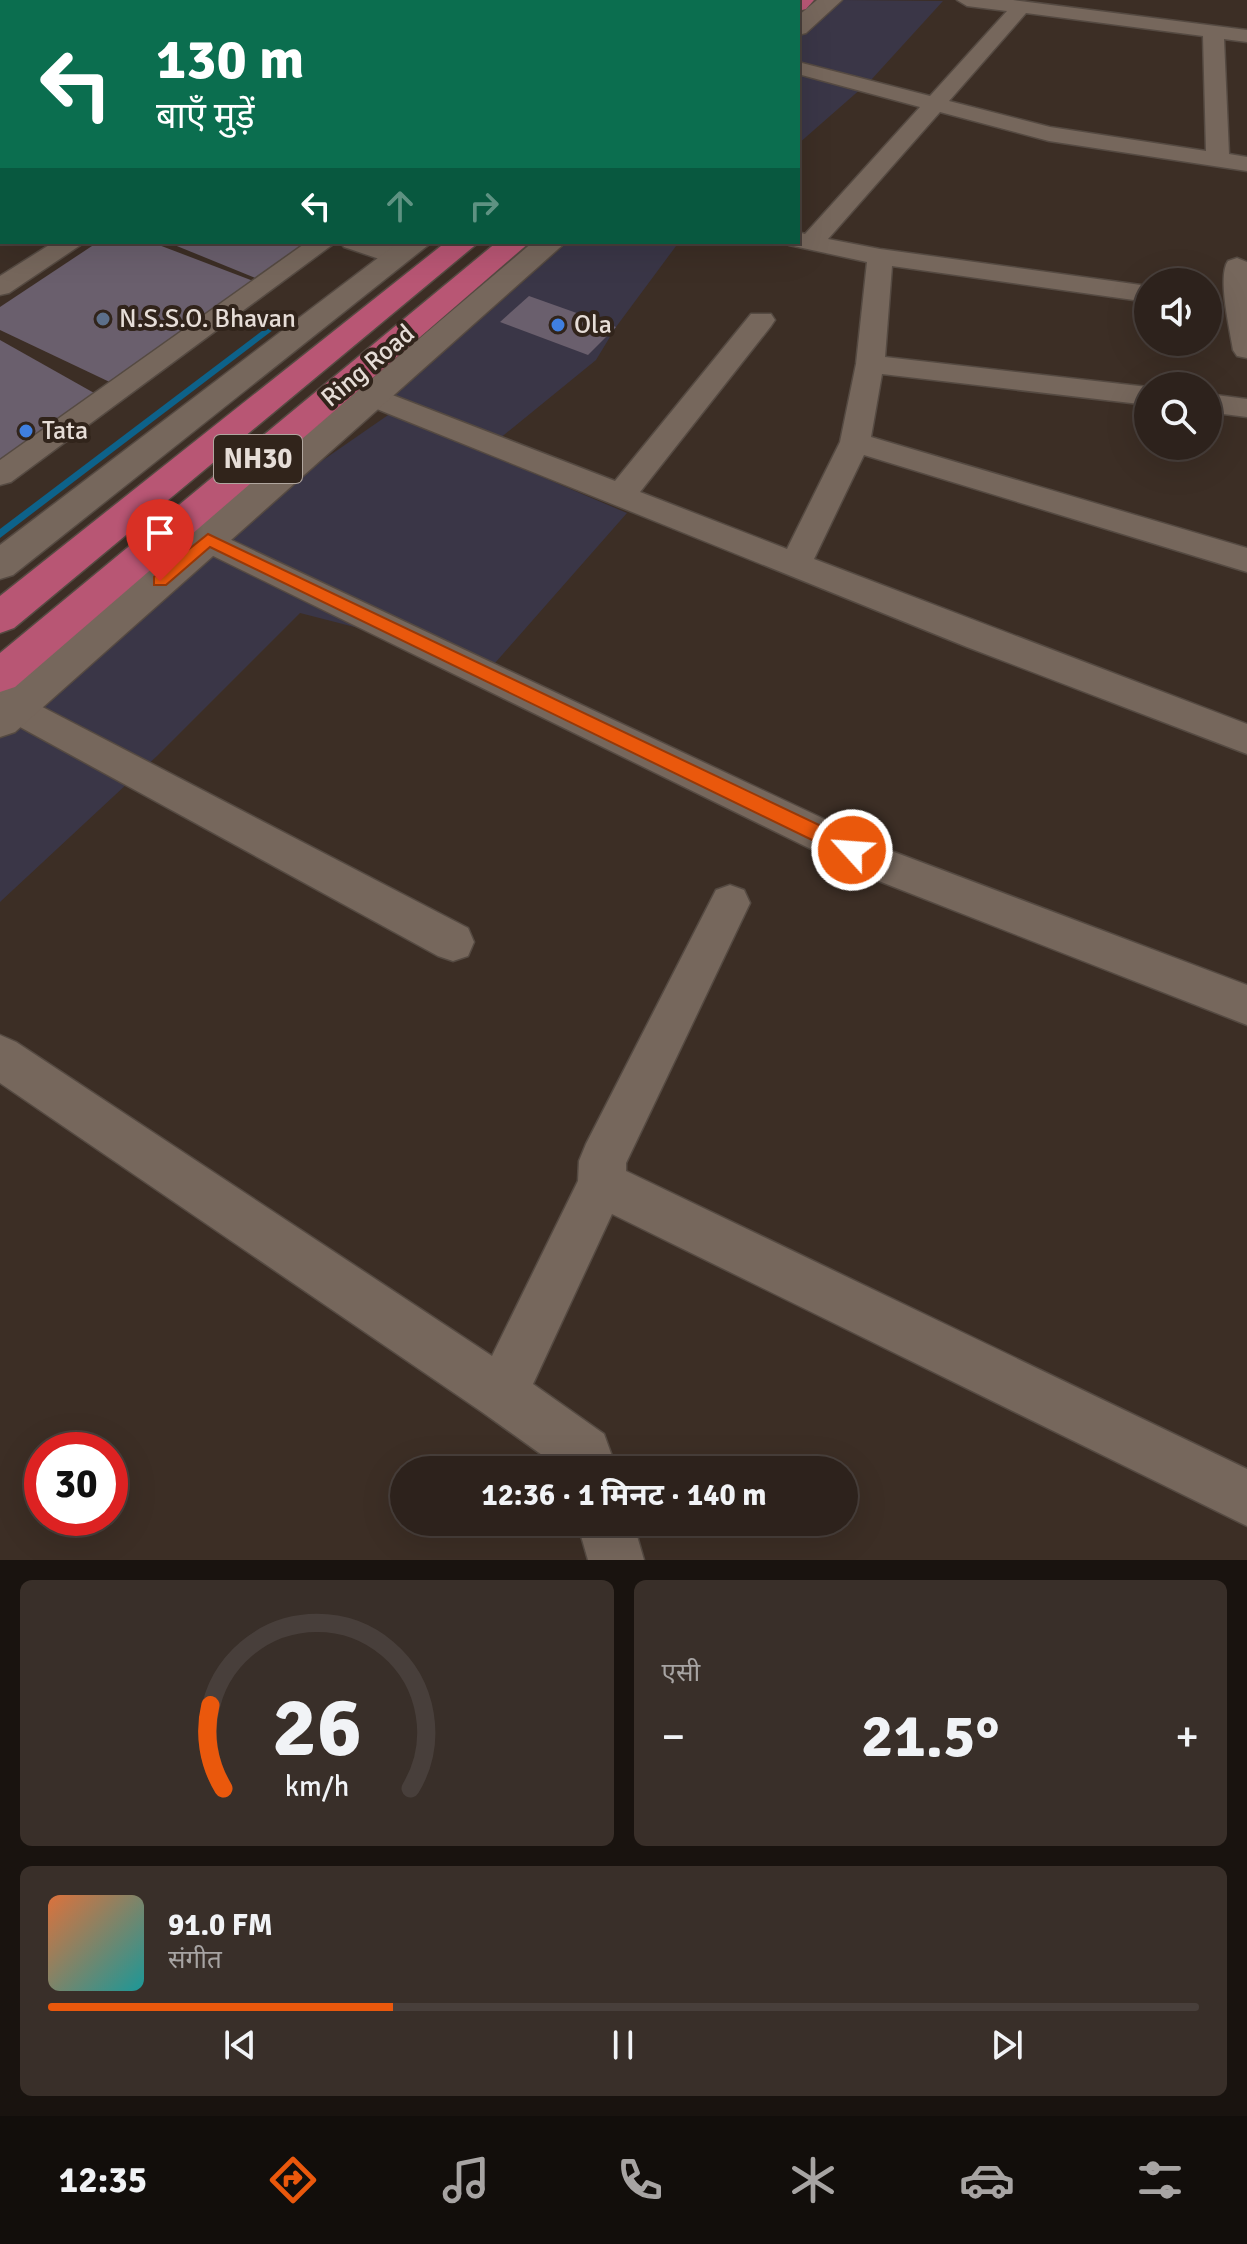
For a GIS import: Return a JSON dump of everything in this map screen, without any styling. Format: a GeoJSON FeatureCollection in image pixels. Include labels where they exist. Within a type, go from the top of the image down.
{"type":"FeatureCollection","features":[{"type":"Feature","properties":{"kind":"highway","name":"Ring Road"},"geometry":{"type":"LineString","coordinates":[[0,618],[406,255],[455,244]]}},
{"type":"Feature","properties":{"kind":"highway","name":"Ring Road"},"geometry":{"type":"LineString","coordinates":[[4,701],[513,244]]}},
{"type":"Feature","properties":{"kind":"street"},"geometry":{"type":"LineString","coordinates":[[800,26],[831,0]]}},
{"type":"Feature","properties":{"kind":"street"},"geometry":{"type":"LineString","coordinates":[[967,0],[1247,36]]}},
{"type":"Feature","properties":{"kind":"street"},"geometry":{"type":"LineString","coordinates":[[805,242],[1021,7]]}},
{"type":"Feature","properties":{"kind":"street"},"geometry":{"type":"LineString","coordinates":[[1213,30],[1218,160]]}},
{"type":"Feature","properties":{"kind":"street"},"geometry":{"type":"LineString","coordinates":[[800,69],[1049,134],[1247,164]]}},
{"type":"Feature","properties":{"kind":"street"},"geometry":{"type":"LineString","coordinates":[[805,242],[880,257],[1134,292]]}},
{"type":"Feature","properties":{"kind":"street"},"geometry":{"type":"LineString","coordinates":[[0,287],[69,244]]}},
{"type":"Feature","properties":{"kind":"street"},"geometry":{"type":"LineString","coordinates":[[0,475],[320,244]]}},
{"type":"Feature","properties":{"kind":"street"},"geometry":{"type":"LineString","coordinates":[[361,244],[406,255]]}},
{"type":"Feature","properties":{"kind":"street"},"geometry":{"type":"LineString","coordinates":[[453,942],[4,701],[208,540],[549,244]]}},
{"type":"Feature","properties":{"kind":"street"},"geometry":{"type":"LineString","coordinates":[[0,565],[406,255]]}},
{"type":"Feature","properties":{"kind":"street"},"geometry":{"type":"LineString","coordinates":[[795,565],[855,442],[870,364],[880,257]]}},
{"type":"Feature","properties":{"kind":"street"},"geometry":{"type":"LineString","coordinates":[[1237,266],[1247,350]]}},
{"type":"Feature","properties":{"kind":"street"},"geometry":{"type":"LineString","coordinates":[[1222,301],[1239,303]]}},
{"type":"Feature","properties":{"kind":"street"},"geometry":{"type":"LineString","coordinates":[[620,496],[761,320]]}},
{"type":"Feature","properties":{"kind":"street"},"geometry":{"type":"LineString","coordinates":[[870,364],[1134,394]]}},
{"type":"Feature","properties":{"kind":"street"},"geometry":{"type":"LineString","coordinates":[[372,397],[795,565],[1247,739]]}},
{"type":"Feature","properties":{"kind":"street"},"geometry":{"type":"LineString","coordinates":[[1222,405],[1247,408]]}},
{"type":"Feature","properties":{"kind":"street"},"geometry":{"type":"LineString","coordinates":[[855,442],[1247,560]]}},
{"type":"Feature","properties":{"kind":"street"},"geometry":{"type":"LineString","coordinates":[[208,540],[880,864],[1247,1005]]}},
{"type":"Feature","properties":{"kind":"street"},"geometry":{"type":"LineString","coordinates":[[501,1393],[602,1184],[603,1161],[730,903]]}},
{"type":"Feature","properties":{"kind":"street"},"geometry":{"type":"LineString","coordinates":[[0,1057],[501,1393],[586,1456]]}},
{"type":"Feature","properties":{"kind":"street"},"geometry":{"type":"LineString","coordinates":[[602,1184],[1247,1498]]}},
{"type":"Feature","properties":{"kind":"street"},"geometry":{"type":"LineString","coordinates":[[609,1536],[616,1560]]}},
{"type":"Feature","properties":{"kind":"shaded area"},"geometry":{"type":"Polygon","coordinates":[[[843,0],[943,1],[871,80],[800,142],[800,36],[843,0]]]}},
{"type":"Feature","properties":{"kind":"shaded area"},"geometry":{"type":"Polygon","coordinates":[[[566,244],[678,244],[616,327],[596,360],[499,439],[391,399],[566,244]]]}},
{"type":"Feature","properties":{"kind":"shaded area"},"geometry":{"type":"Polygon","coordinates":[[[391,413],[627,513],[495,663],[300,613],[157,756],[0,902],[0,736],[287,485],[391,413]]]}},
{"type":"Feature","properties":{"kind":"building","name":"N.S.S.O. Bhavan"},"geometry":{"type":"Polygon","coordinates":[[[95,244],[156,244],[256,282],[116,385],[0,330],[0,307],[95,244]]]}},
{"type":"Feature","properties":{"kind":"building"},"geometry":{"type":"Polygon","coordinates":[[[172,244],[309,244],[258,279],[172,244]]]}},
{"type":"Feature","properties":{"kind":"building","name":"Ola"},"geometry":{"type":"Polygon","coordinates":[[[529,296],[616,327],[588,355],[500,322],[529,296]]]}},
{"type":"Feature","properties":{"kind":"building","name":"Tata"},"geometry":{"type":"Polygon","coordinates":[[[0,340],[103,398],[0,464],[0,340]]]}},
{"type":"Feature","properties":{"kind":"waterway"},"geometry":{"type":"LineString","coordinates":[[0,534],[286,317]]}},
{"type":"Feature","properties":{"kind":"place","name":"N.S.S.O. Bhavan"},"geometry":{"type":"Point","coordinates":[103,319]}},
{"type":"Feature","properties":{"kind":"place","name":"Ola"},"geometry":{"type":"Point","coordinates":[558,325]}},
{"type":"Feature","properties":{"kind":"place","name":"Tata"},"geometry":{"type":"Point","coordinates":[26,431]}},
{"type":"Feature","properties":{"kind":"route"},"geometry":{"type":"LineString","coordinates":[[160,581],[208,540],[852,850]]}}]}
